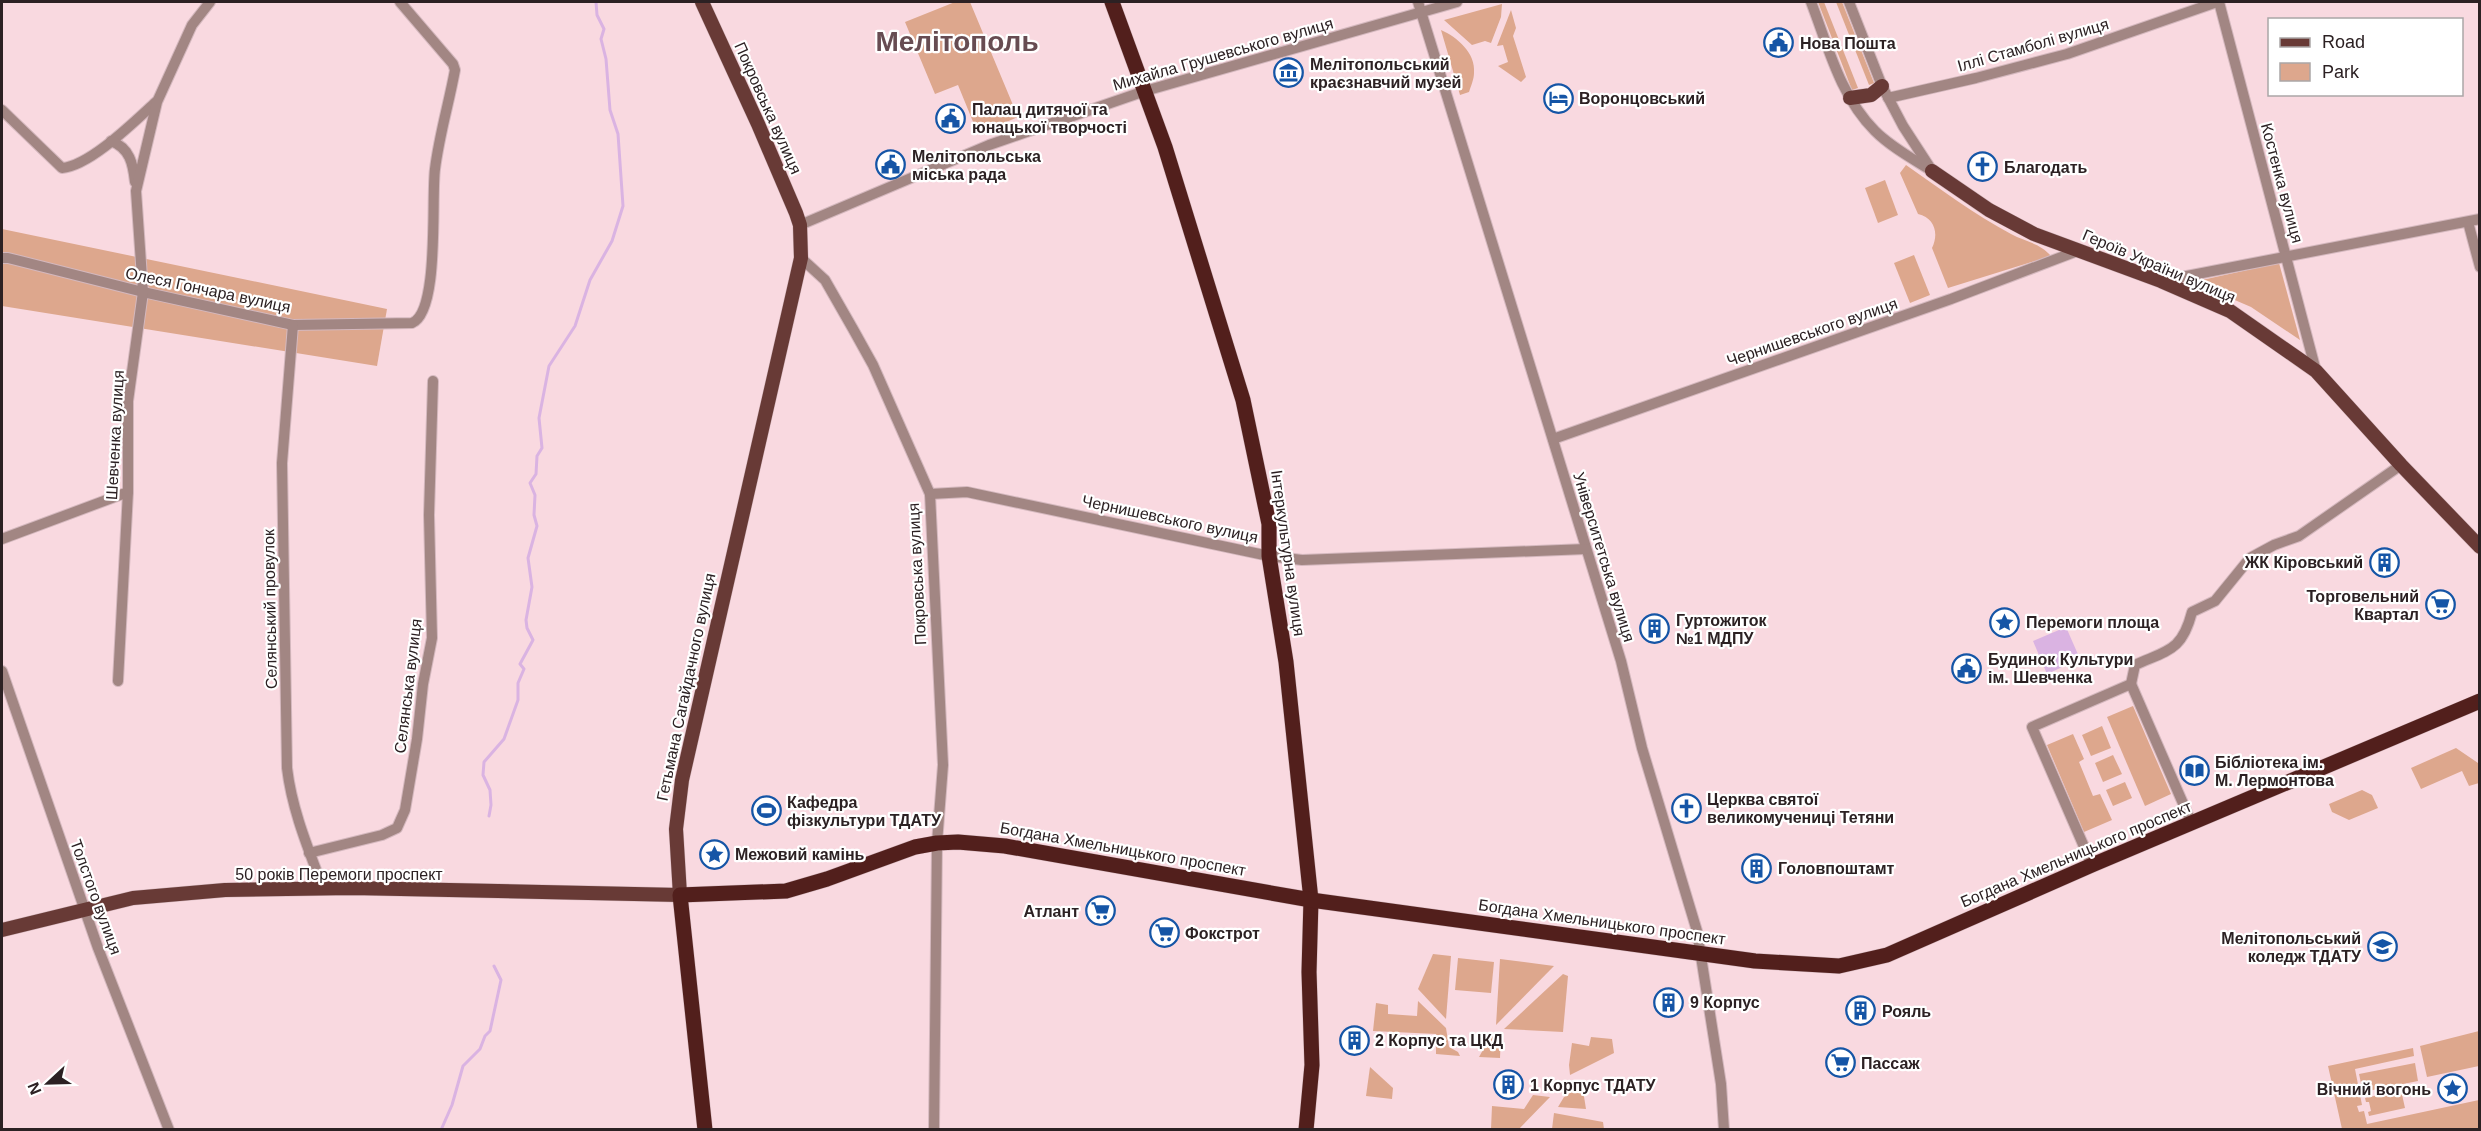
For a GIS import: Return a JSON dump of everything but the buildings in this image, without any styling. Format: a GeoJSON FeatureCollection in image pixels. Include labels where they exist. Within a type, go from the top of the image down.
{"type":"FeatureCollection","features":[{"type":"Feature","properties":{"kind":"highway","name":"Інтеркультурна вулиця"},"geometry":{"type":"LineString","coordinates":[[1112,2],[1165,147],[1243,400],[1269,524],[1269,556],[1286,662],[1311,900],[1309,972],[1312,1065],[1306,1130]]}},
{"type":"Feature","properties":{"kind":"highway","name":"Богдана Хмельницького проспект"},"geometry":{"type":"LineString","coordinates":[[680,895],[786,891],[827,879],[915,847],[958,842],[1005,846],[1311,900],[1755,962],[1814,966],[1860,963],[1887,955],[2092,865],[2480,701]]}},
{"type":"Feature","properties":{"kind":"highway","name":"Гетьмана Сагайдачного вулиця"},"geometry":{"type":"LineString","coordinates":[[680,895],[705,1130]]}},
{"type":"Feature","properties":{"kind":"main road","name":"Покровська вулиця"},"geometry":{"type":"LineString","coordinates":[[702,2],[758,124],[800,225],[801,258]]}},
{"type":"Feature","properties":{"kind":"main road"},"geometry":{"type":"LineString","coordinates":[[1850,98],[1885,92]]}},
{"type":"Feature","properties":{"kind":"main road","name":"Героїв України вулиця"},"geometry":{"type":"LineString","coordinates":[[1932,171],[1989,210],[2034,234],[2161,281],[2230,311],[2316,371],[2401,465],[2480,547]]}},
{"type":"Feature","properties":{"kind":"main road","name":"Гетьмана Сагайдачного вулиця"},"geometry":{"type":"LineString","coordinates":[[680,895],[676,829],[682,780],[801,258]]}},
{"type":"Feature","properties":{"kind":"main road","name":"50 років Перемоги проспект"},"geometry":{"type":"LineString","coordinates":[[2,930],[133,898],[225,890],[323,888],[680,895]]}},
{"type":"Feature","properties":{"kind":"street","name":"Шевченка вулиця"},"geometry":{"type":"LineString","coordinates":[[136,191],[156,102],[192,25],[210,2]]}},
{"type":"Feature","properties":{"kind":"street","name":"Олеся Гончара вулиця"},"geometry":{"type":"LineString","coordinates":[[2,258],[292,325],[412,323],[418,321],[424,313],[432,266],[435,171],[454,70],[453,64],[400,2]]}},
{"type":"Feature","properties":{"kind":"street","name":"Михайла Грушевського вулиця"},"geometry":{"type":"LineString","coordinates":[[800,225],[988,145],[1145,91],[1420,7],[1457,2]]}},
{"type":"Feature","properties":{"kind":"street"},"geometry":{"type":"LineString","coordinates":[[1811,2],[1839,78],[1850,98],[1875,131],[1932,171]]}},
{"type":"Feature","properties":{"kind":"street"},"geometry":{"type":"LineString","coordinates":[[1849,2],[1885,92],[1903,126],[1932,171]]}},
{"type":"Feature","properties":{"kind":"street","name":"Іллі Стамболі вулиця"},"geometry":{"type":"LineString","coordinates":[[1885,92],[1976,78],[2067,54],[2218,2]]}},
{"type":"Feature","properties":{"kind":"street","name":"Костенка вулиця"},"geometry":{"type":"LineString","coordinates":[[2218,2],[2316,371]]}},
{"type":"Feature","properties":{"kind":"street","name":"Університетська вулиця"},"geometry":{"type":"LineString","coordinates":[[1420,7],[1621,661],[1642,748],[1687,894],[1701,953],[1721,1084],[1724,1130]]}},
{"type":"Feature","properties":{"kind":"street"},"geometry":{"type":"LineString","coordinates":[[2,110],[62,168],[73,167],[111,141],[156,102]]}},
{"type":"Feature","properties":{"kind":"street","name":"Шевченка вулиця"},"geometry":{"type":"LineString","coordinates":[[111,141],[125,150],[130,159],[136,191],[143,292],[128,401],[128,492],[118,681]]}},
{"type":"Feature","properties":{"kind":"street"},"geometry":{"type":"LineString","coordinates":[[2161,281],[2480,219]]}},
{"type":"Feature","properties":{"kind":"street"},"geometry":{"type":"LineString","coordinates":[[2468,222],[2480,267]]}},
{"type":"Feature","properties":{"kind":"street","name":"Чернишевського вулиця"},"geometry":{"type":"LineString","coordinates":[[1553,439],[1951,299],[2080,250]]}},
{"type":"Feature","properties":{"kind":"street","name":"Покровська вулиця"},"geometry":{"type":"LineString","coordinates":[[801,258],[825,280],[854,329],[873,365],[930,494],[943,765],[937,843],[934,1130]]}},
{"type":"Feature","properties":{"kind":"street","name":"Селянський провулок"},"geometry":{"type":"LineString","coordinates":[[292,325],[282,463],[287,768],[290,792],[309,853],[323,888]]}},
{"type":"Feature","properties":{"kind":"street","name":"Селянська вулиця"},"geometry":{"type":"LineString","coordinates":[[309,853],[382,836],[397,828],[405,810],[432,638],[429,515],[433,381]]}},
{"type":"Feature","properties":{"kind":"street"},"geometry":{"type":"LineString","coordinates":[[2192,824],[2131,684],[2134,665],[2175,648],[2187,631],[2192,612],[2215,601],[2250,558],[2274,545],[2299,536],[2401,465]]}},
{"type":"Feature","properties":{"kind":"street"},"geometry":{"type":"LineString","coordinates":[[2,539],[128,492]]}},
{"type":"Feature","properties":{"kind":"street","name":"Чернишевського вулиця"},"geometry":{"type":"LineString","coordinates":[[930,494],[967,492],[1269,556],[1302,560],[1586,549]]}},
{"type":"Feature","properties":{"kind":"street","name":"Толстого вулиця"},"geometry":{"type":"LineString","coordinates":[[2,671],[85,910],[169,1130]]}},
{"type":"Feature","properties":{"kind":"street"},"geometry":{"type":"LineString","coordinates":[[2092,865],[2032,727],[2131,684]]}},
{"type":"Feature","properties":{"kind":"green space"},"geometry":{"type":"Polygon","coordinates":[[[955,2],[970,2],[1018,117],[978,134],[958,85],[935,94],[905,22],[955,2]]]}},
{"type":"Feature","properties":{"kind":"green space"},"geometry":{"type":"Polygon","coordinates":[[[1818,2],[1824,2],[1858,88],[1852,90],[1818,2]]]}},
{"type":"Feature","properties":{"kind":"green space"},"geometry":{"type":"Polygon","coordinates":[[[1836,2],[1842,2],[1874,83],[1869,85],[1836,2]]]}},
{"type":"Feature","properties":{"kind":"green space"},"geometry":{"type":"Polygon","coordinates":[[[1502,4],[1501,17],[1491,43],[1485,41],[1472,45],[1444,20],[1502,4]]]}},
{"type":"Feature","properties":{"kind":"green space"},"geometry":{"type":"Polygon","coordinates":[[[1511,10],[1516,28],[1513,36],[1526,77],[1521,82],[1498,66],[1508,62],[1503,45],[1497,46],[1511,10]]]}},
{"type":"Feature","properties":{"kind":"green space"},"geometry":{"type":"Polygon","coordinates":[[[1441,30],[1459,41],[1469,52],[1474,66],[1474,75],[1469,92],[1460,95],[1441,30]]]}},
{"type":"Feature","properties":{"kind":"green space"},"geometry":{"type":"Polygon","coordinates":[[[1906,165],[1984,218],[2011,234],[2037,245],[2051,256],[1948,288],[1932,248],[1935,237],[1934,227],[1928,219],[1918,214],[1900,173],[1906,165]]]}},
{"type":"Feature","properties":{"kind":"green space"},"geometry":{"type":"Polygon","coordinates":[[[1885,180],[1898,215],[1878,223],[1865,188],[1885,180]]]}},
{"type":"Feature","properties":{"kind":"green space"},"geometry":{"type":"Polygon","coordinates":[[[2,229],[387,309],[377,366],[2,306],[2,229]]]}},
{"type":"Feature","properties":{"kind":"green space"},"geometry":{"type":"Polygon","coordinates":[[[1914,255],[1930,295],[1910,303],[1894,263],[1914,255]]]}},
{"type":"Feature","properties":{"kind":"green space"},"geometry":{"type":"Polygon","coordinates":[[[2279,263],[2300,340],[2251,307],[2193,282],[2279,263]]]}},
{"type":"Feature","properties":{"kind":"green space"},"geometry":{"type":"Polygon","coordinates":[[[2133,706],[2171,794],[2145,806],[2107,717],[2133,706]]]}},
{"type":"Feature","properties":{"kind":"green space"},"geometry":{"type":"Polygon","coordinates":[[[2102,726],[2111,748],[2091,756],[2082,735],[2102,726]]]}},
{"type":"Feature","properties":{"kind":"green space"},"geometry":{"type":"Polygon","coordinates":[[[2073,734],[2084,759],[2079,762],[2093,796],[2100,794],[2112,820],[2084,832],[2047,745],[2073,734]]]}},
{"type":"Feature","properties":{"kind":"green space"},"geometry":{"type":"Polygon","coordinates":[[[2456,748],[2478,763],[2479,783],[2469,786],[2462,771],[2421,789],[2411,768],[2456,748]]]}},
{"type":"Feature","properties":{"kind":"green space"},"geometry":{"type":"Polygon","coordinates":[[[2113,755],[2122,774],[2103,782],[2095,763],[2113,755]]]}},
{"type":"Feature","properties":{"kind":"green space"},"geometry":{"type":"Polygon","coordinates":[[[2125,782],[2132,798],[2113,806],[2106,790],[2125,782]]]}},
{"type":"Feature","properties":{"kind":"green space"},"geometry":{"type":"Polygon","coordinates":[[[2362,790],[2372,795],[2378,808],[2349,820],[2332,812],[2329,804],[2362,790]]]}},
{"type":"Feature","properties":{"kind":"green space"},"geometry":{"type":"Polygon","coordinates":[[[1433,954],[1451,956],[1446,1019],[1418,989],[1433,954]]]}},
{"type":"Feature","properties":{"kind":"green space"},"geometry":{"type":"Polygon","coordinates":[[[1458,958],[1494,962],[1491,993],[1455,990],[1458,958]]]}},
{"type":"Feature","properties":{"kind":"green space"},"geometry":{"type":"Polygon","coordinates":[[[1500,959],[1554,966],[1496,1025],[1500,959]]]}},
{"type":"Feature","properties":{"kind":"green space"},"geometry":{"type":"Polygon","coordinates":[[[1563,974],[1568,976],[1563,1032],[1504,1029],[1563,974]]]}},
{"type":"Feature","properties":{"kind":"green space"},"geometry":{"type":"Polygon","coordinates":[[[1418,1001],[1446,1028],[1449,1047],[1458,1052],[1460,1056],[1436,1054],[1436,1034],[1373,1031],[1376,1003],[1388,1005],[1388,1014],[1417,1016],[1418,1001]]]}},
{"type":"Feature","properties":{"kind":"green space"},"geometry":{"type":"Polygon","coordinates":[[[2479,1031],[2479,1066],[2427,1077],[2420,1046],[2479,1031]]]}},
{"type":"Feature","properties":{"kind":"green space"},"geometry":{"type":"Polygon","coordinates":[[[1492,1034],[1501,1035],[1500,1058],[1479,1057],[1492,1034]]]}},
{"type":"Feature","properties":{"kind":"green space"},"geometry":{"type":"Polygon","coordinates":[[[1591,1037],[1612,1039],[1614,1053],[1570,1075],[1572,1043],[1589,1046],[1591,1037]]]}},
{"type":"Feature","properties":{"kind":"green space"},"geometry":{"type":"Polygon","coordinates":[[[2413,1048],[2414,1056],[2355,1069],[2362,1105],[2357,1106],[2359,1112],[2364,1111],[2367,1124],[2479,1100],[2479,1129],[2342,1129],[2328,1066],[2413,1048]]]}},
{"type":"Feature","properties":{"kind":"green space"},"geometry":{"type":"Polygon","coordinates":[[[2415,1063],[2418,1081],[2363,1092],[2359,1074],[2415,1063]]]}},
{"type":"Feature","properties":{"kind":"green space"},"geometry":{"type":"Polygon","coordinates":[[[1370,1067],[1393,1088],[1392,1099],[1366,1096],[1370,1067]]]}},
{"type":"Feature","properties":{"kind":"green space"},"geometry":{"type":"Polygon","coordinates":[[[1582,1084],[1586,1109],[1558,1107],[1564,1097],[1582,1084]]]}},
{"type":"Feature","properties":{"kind":"green space"},"geometry":{"type":"Polygon","coordinates":[[[2401,1090],[2405,1108],[2369,1116],[2368,1112],[2371,1111],[2369,1102],[2366,1102],[2365,1098],[2401,1090]]]}},
{"type":"Feature","properties":{"kind":"green space"},"geometry":{"type":"Polygon","coordinates":[[[1533,1095],[1550,1097],[1519,1129],[1491,1129],[1492,1106],[1524,1109],[1533,1095]]]}},
{"type":"Feature","properties":{"kind":"green space"},"geometry":{"type":"Polygon","coordinates":[[[1554,1113],[1603,1122],[1604,1129],[1552,1129],[1554,1113]]]}},
{"type":"Feature","properties":{"kind":"shaded area"},"geometry":{"type":"Polygon","coordinates":[[[2066,627],[2080,659],[2047,674],[2033,641],[2066,627]]]}},
{"type":"Feature","properties":{"kind":"waterway"},"geometry":{"type":"LineString","coordinates":[[489,816],[490,790],[483,775],[484,762],[504,739],[518,700],[518,683],[524,669],[520,664],[533,640],[526,620],[532,587],[528,558],[537,526],[534,515],[535,495],[530,483],[536,474],[537,456],[542,448],[539,418],[549,366],[575,326],[590,280],[612,241],[623,206],[618,134],[610,110],[606,59],[601,39],[604,29],[597,15],[596,2]]}},
{"type":"Feature","properties":{"kind":"waterway"},"geometry":{"type":"LineString","coordinates":[[441,1130],[452,1105],[463,1066],[480,1049],[485,1036],[490,1031],[501,980],[494,966]]}},
{"type":"Feature","properties":{"kind":"place","name":"Нова Пошта"},"geometry":{"type":"Point","coordinates":[1779,43]}},
{"type":"Feature","properties":{"kind":"place","name":"Мелітопольський краєзнавчий музей"},"geometry":{"type":"Point","coordinates":[1289,73]}},
{"type":"Feature","properties":{"kind":"place","name":"Воронцовський"},"geometry":{"type":"Point","coordinates":[1558,98]}},
{"type":"Feature","properties":{"kind":"place","name":"Палац дитячої та юнацької творчості"},"geometry":{"type":"Point","coordinates":[951,118]}},
{"type":"Feature","properties":{"kind":"place","name":"Мелітопольська міська рада"},"geometry":{"type":"Point","coordinates":[891,165]}},
{"type":"Feature","properties":{"kind":"place","name":"Благодать"},"geometry":{"type":"Point","coordinates":[1983,167]}},
{"type":"Feature","properties":{"kind":"place","name":"ЖК Кіровський"},"geometry":{"type":"Point","coordinates":[2384,562]}},
{"type":"Feature","properties":{"kind":"place","name":"Торговельний Квартал"},"geometry":{"type":"Point","coordinates":[2440,605]}},
{"type":"Feature","properties":{"kind":"place","name":"Перемоги площа"},"geometry":{"type":"Point","coordinates":[2005,622]}},
{"type":"Feature","properties":{"kind":"place","name":"Гуртожиток №1 МДПУ"},"geometry":{"type":"Point","coordinates":[1655,629]}},
{"type":"Feature","properties":{"kind":"place","name":"Будинок Культури ім. Шевченка"},"geometry":{"type":"Point","coordinates":[1967,668]}},
{"type":"Feature","properties":{"kind":"place","name":"Бібліотека ім. М. Лермонтова"},"geometry":{"type":"Point","coordinates":[2194,771]}},
{"type":"Feature","properties":{"kind":"place","name":"Церква святої великомучениці Тетяни"},"geometry":{"type":"Point","coordinates":[1686,808]}},
{"type":"Feature","properties":{"kind":"place","name":"Кафедра фізкультури ТДАТУ"},"geometry":{"type":"Point","coordinates":[766,811]}},
{"type":"Feature","properties":{"kind":"place","name":"Межовий камінь"},"geometry":{"type":"Point","coordinates":[714,854]}},
{"type":"Feature","properties":{"kind":"place","name":"Головпоштамт"},"geometry":{"type":"Point","coordinates":[1757,868]}},
{"type":"Feature","properties":{"kind":"place","name":"Атлант"},"geometry":{"type":"Point","coordinates":[1100,911]}},
{"type":"Feature","properties":{"kind":"place","name":"Фокстрот"},"geometry":{"type":"Point","coordinates":[1164,933]}},
{"type":"Feature","properties":{"kind":"place","name":"Мелітопольський коледж ТДАТУ"},"geometry":{"type":"Point","coordinates":[2382,947]}},
{"type":"Feature","properties":{"kind":"place","name":"9 Корпус"},"geometry":{"type":"Point","coordinates":[1669,1002]}},
{"type":"Feature","properties":{"kind":"place","name":"Рояль"},"geometry":{"type":"Point","coordinates":[1861,1011]}},
{"type":"Feature","properties":{"kind":"place","name":"2 Корпус та ЦКД"},"geometry":{"type":"Point","coordinates":[1354,1040]}},
{"type":"Feature","properties":{"kind":"place","name":"Пассаж"},"geometry":{"type":"Point","coordinates":[1840,1063]}},
{"type":"Feature","properties":{"kind":"place","name":"1 Корпус ТДАТУ"},"geometry":{"type":"Point","coordinates":[1509,1085]}},
{"type":"Feature","properties":{"kind":"place","name":"Вічний вогонь"},"geometry":{"type":"Point","coordinates":[2452,1089]}},
{"type":"Feature","properties":{"kind":"district","name":"Мелітополь"},"geometry":{"type":"Point","coordinates":[957,41]}}]}
